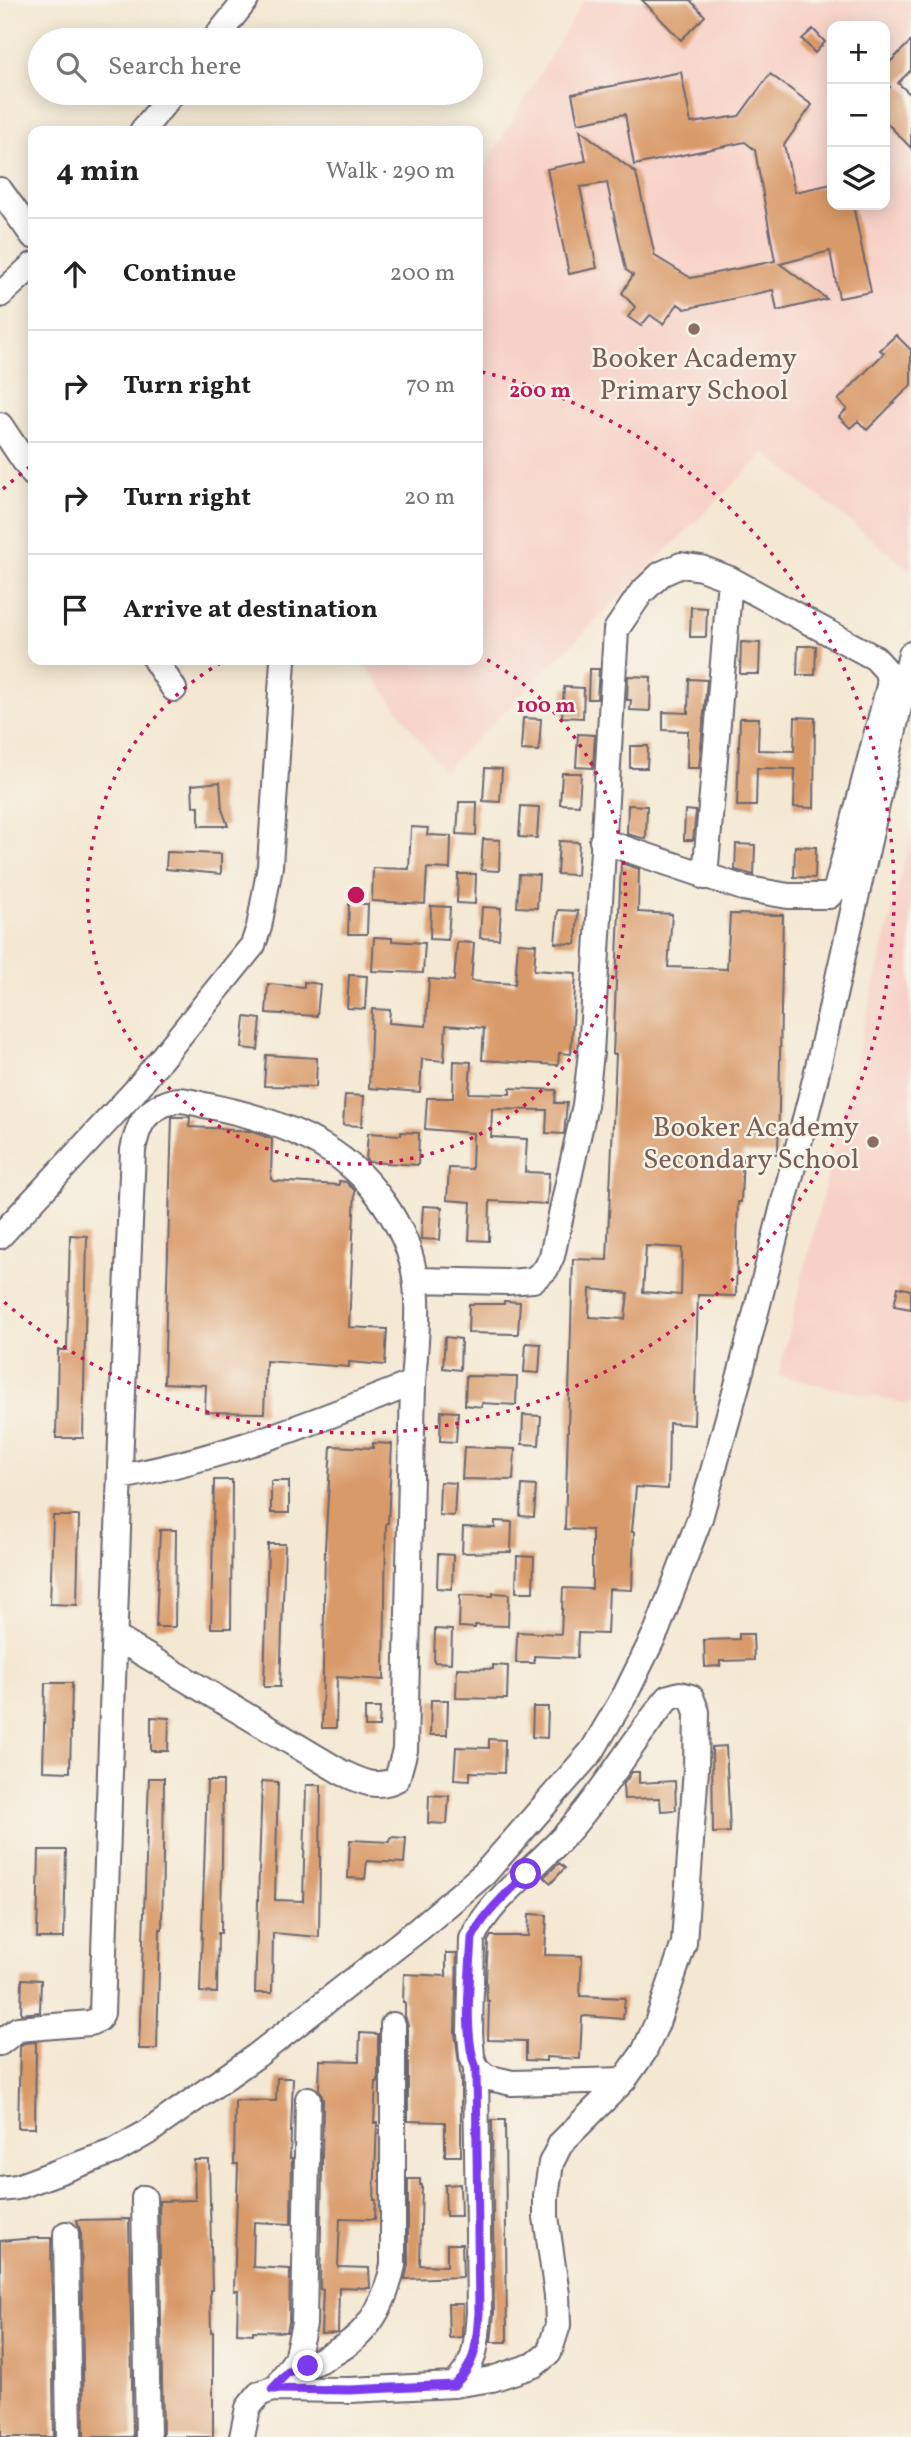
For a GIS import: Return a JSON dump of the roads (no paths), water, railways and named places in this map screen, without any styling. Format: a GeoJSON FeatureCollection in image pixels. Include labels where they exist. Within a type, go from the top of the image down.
{"type":"FeatureCollection","features":[{"type":"Feature","properties":{"kind":"street"},"geometry":{"type":"LineString","coordinates":[[224,28],[246,0]]}},
{"type":"Feature","properties":{"kind":"street"},"geometry":{"type":"LineString","coordinates":[[146,126],[163,105]]}},
{"type":"Feature","properties":{"kind":"street"},"geometry":{"type":"LineString","coordinates":[[0,190],[28,229]]}},
{"type":"Feature","properties":{"kind":"street"},"geometry":{"type":"LineString","coordinates":[[0,296],[28,270]]}},
{"type":"Feature","properties":{"kind":"street"},"geometry":{"type":"LineString","coordinates":[[0,425],[28,467]]}},
{"type":"Feature","properties":{"kind":"street"},"geometry":{"type":"LineString","coordinates":[[416,1280],[533,1280],[546,1269],[552,1256],[572,1170],[588,1079],[600,908],[602,841],[616,630],[640,593],[661,574],[681,565],[701,568],[730,579],[875,658],[886,670],[890,682],[836,888],[831,895],[808,897],[768,893],[705,877],[602,841]]}},
{"type":"Feature","properties":{"kind":"street"},"geometry":{"type":"LineString","coordinates":[[705,877],[730,579]]}},
{"type":"Feature","properties":{"kind":"street"},"geometry":{"type":"LineString","coordinates":[[0,2189],[17,2187],[116,2151],[148,2132],[256,2056],[419,1929],[485,1873],[592,1751],[626,1693],[657,1630],[699,1518],[741,1371],[815,1080],[911,654]]}},
{"type":"Feature","properties":{"kind":"street"},"geometry":{"type":"LineString","coordinates":[[158,665],[174,689]]}},
{"type":"Feature","properties":{"kind":"street"},"geometry":{"type":"LineString","coordinates":[[0,1236],[135,1091],[253,945],[259,928],[270,866],[284,665]]}},
{"type":"Feature","properties":{"kind":"street"},"geometry":{"type":"LineString","coordinates":[[0,2043],[18,2029],[90,2023],[99,2019],[102,2013],[120,1477],[133,1150],[137,1128],[151,1110],[176,1099],[243,1112],[327,1148],[354,1169],[374,1191],[397,1223],[409,1251],[416,1280],[417,1309],[405,1750],[397,1779],[376,1785],[341,1772],[115,1637]]}},
{"type":"Feature","properties":{"kind":"street"},"geometry":{"type":"LineString","coordinates":[[120,1477],[169,1468],[336,1414],[413,1383]]}},
{"type":"Feature","properties":{"kind":"street"},"geometry":{"type":"LineString","coordinates":[[280,2381],[350,2390],[454,2385],[492,2379],[534,2365],[549,2353],[558,2325],[557,2295],[546,2217],[551,2162],[561,2143],[624,2080],[644,2052],[657,2023],[684,1943],[696,1768],[697,1712],[691,1697],[680,1694],[668,1697],[564,1837],[492,1909],[472,1938],[470,2033],[471,2056],[476,2068],[479,2313],[475,2353],[470,2367],[454,2385]]}},
{"type":"Feature","properties":{"kind":"street"},"geometry":{"type":"LineString","coordinates":[[242,2437],[248,2408],[259,2394],[325,2360],[351,2341],[376,2316],[388,2287],[393,2265],[393,2025]]}},
{"type":"Feature","properties":{"kind":"street"},"geometry":{"type":"LineString","coordinates":[[476,2068],[485,2077],[512,2083],[624,2080]]}},
{"type":"Feature","properties":{"kind":"street"},"geometry":{"type":"LineString","coordinates":[[280,2381],[300,2346],[304,2324],[308,2099]]}},
{"type":"Feature","properties":{"kind":"street"},"geometry":{"type":"LineString","coordinates":[[144,2198],[148,2437]]}},
{"type":"Feature","properties":{"kind":"street"},"geometry":{"type":"LineString","coordinates":[[66,2234],[69,2437]]}},
{"type":"Feature","properties":{"kind":"place","name":"Booker Academy Primary School"},"geometry":{"type":"Point","coordinates":[694,329]}},
{"type":"Feature","properties":{"kind":"place","name":"Booker Academy Secondary School"},"geometry":{"type":"Point","coordinates":[873,1142]}}]}
